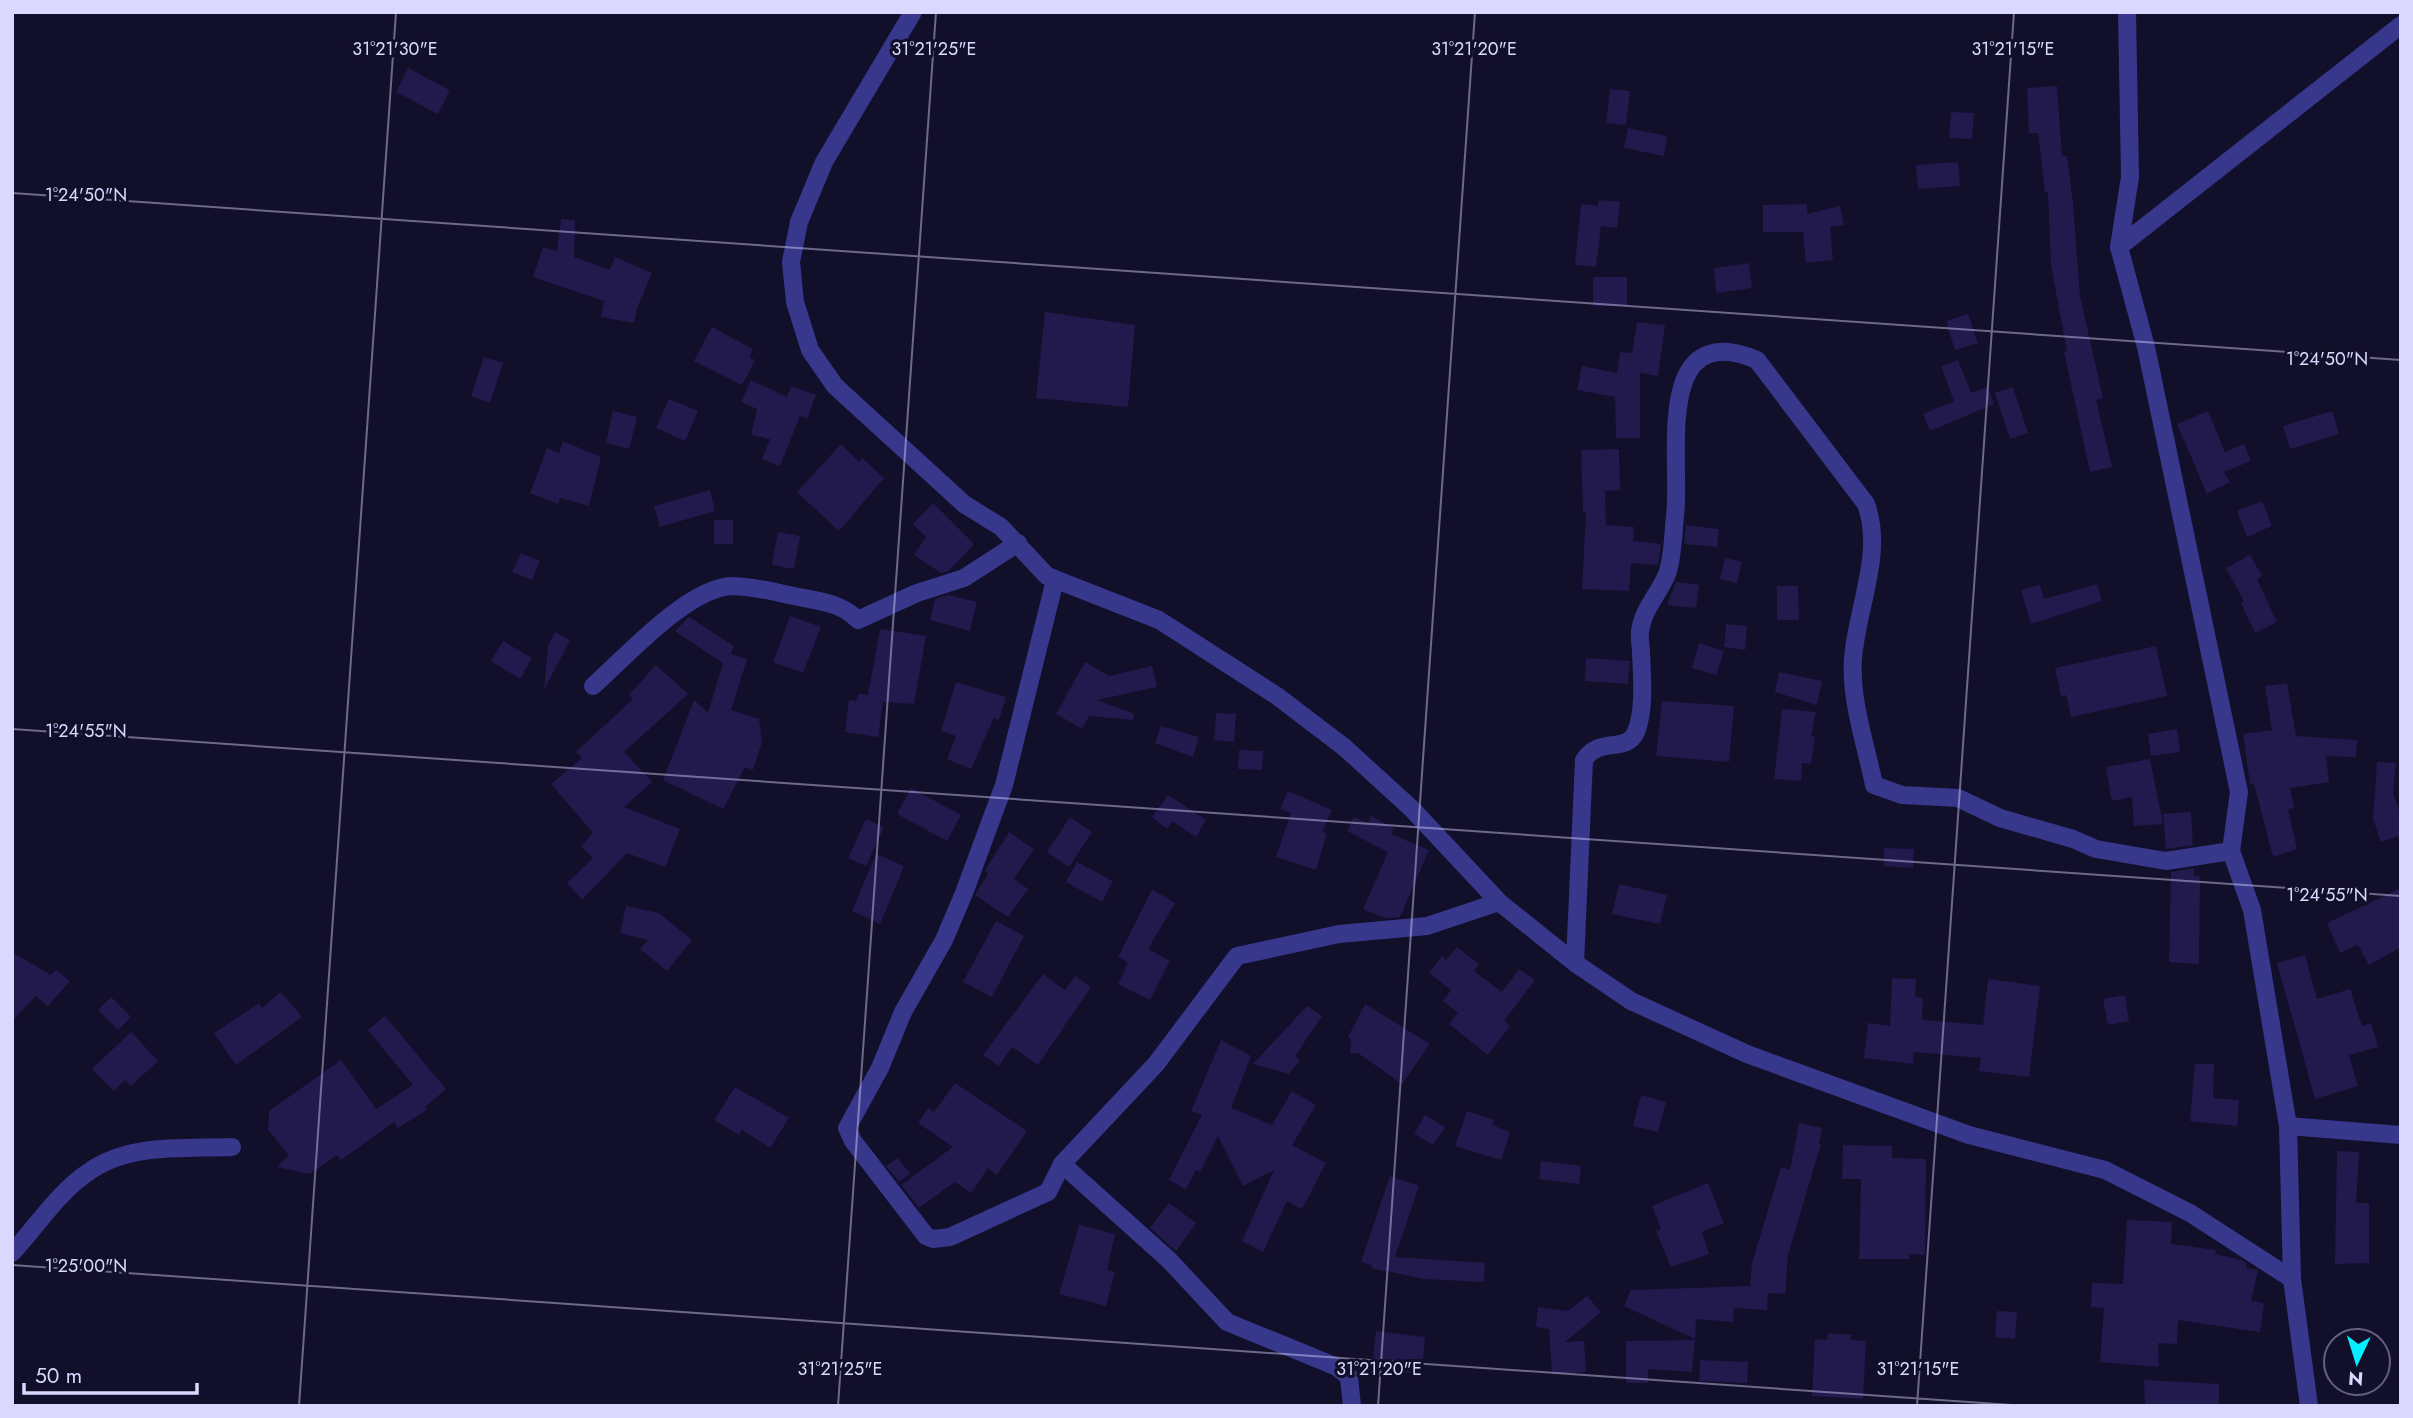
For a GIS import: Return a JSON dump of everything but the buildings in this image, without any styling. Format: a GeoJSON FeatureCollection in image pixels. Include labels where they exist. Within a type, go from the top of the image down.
{"type":"FeatureCollection","features":[{"type":"Feature","properties":{"kind":"street"},"geometry":{"type":"LineString","coordinates":[[913,12],[824,162],[799,222],[791,262],[795,302],[810,350],[835,386],[964,504],[1018,542],[1047,576],[1159,620],[1277,696],[1344,747],[1402,800],[1499,902],[1575,963],[1631,1001],[1747,1054],[1969,1135],[2105,1170],[2190,1213],[2292,1279]]}},
{"type":"Feature","properties":{"kind":"street"},"geometry":{"type":"LineString","coordinates":[[2127,12],[2130,177],[2119,247],[2146,347],[2239,792],[2231,851],[2252,910],[2288,1126],[2292,1279],[2309,1406]]}},
{"type":"Feature","properties":{"kind":"street"},"geometry":{"type":"LineString","coordinates":[[2119,247],[2401,25]]}},
{"type":"Feature","properties":{"kind":"street"},"geometry":{"type":"LineString","coordinates":[[1575,963],[1584,760],[1589,751],[1599,746],[1621,745],[1632,739],[1640,719],[1639,633],[1651,598],[1667,574],[1676,512],[1674,424],[1681,390],[1689,373],[1702,359],[1714,352],[1735,351],[1757,360],[1770,374],[1819,444],[1858,491],[1871,518],[1871,551],[1853,668],[1855,698],[1874,785],[1902,795],[1958,798],[2000,818],[2073,839],[2096,849],[2166,861],[2231,851]]}},
{"type":"Feature","properties":{"kind":"street"},"geometry":{"type":"LineString","coordinates":[[593,686],[685,604],[706,593],[729,586],[758,588],[845,607],[858,620],[917,593],[964,579],[1018,542]]}},
{"type":"Feature","properties":{"kind":"street"},"geometry":{"type":"LineString","coordinates":[[1055,580],[1004,785],[964,893],[944,940],[903,1012],[880,1068],[847,1128],[853,1141],[919,1228],[933,1239],[962,1232],[1048,1192],[1062,1164],[1156,1064],[1237,956],[1339,934],[1427,926],[1499,902]]}},
{"type":"Feature","properties":{"kind":"street"},"geometry":{"type":"LineString","coordinates":[[2288,1126],[2401,1135]]}},
{"type":"Feature","properties":{"kind":"street"},"geometry":{"type":"LineString","coordinates":[[12,1253],[68,1190],[90,1170],[122,1155],[232,1147]]}},
{"type":"Feature","properties":{"kind":"street"},"geometry":{"type":"LineString","coordinates":[[1062,1164],[1169,1260],[1227,1322],[1338,1367],[1349,1377],[1352,1406]]}}]}
